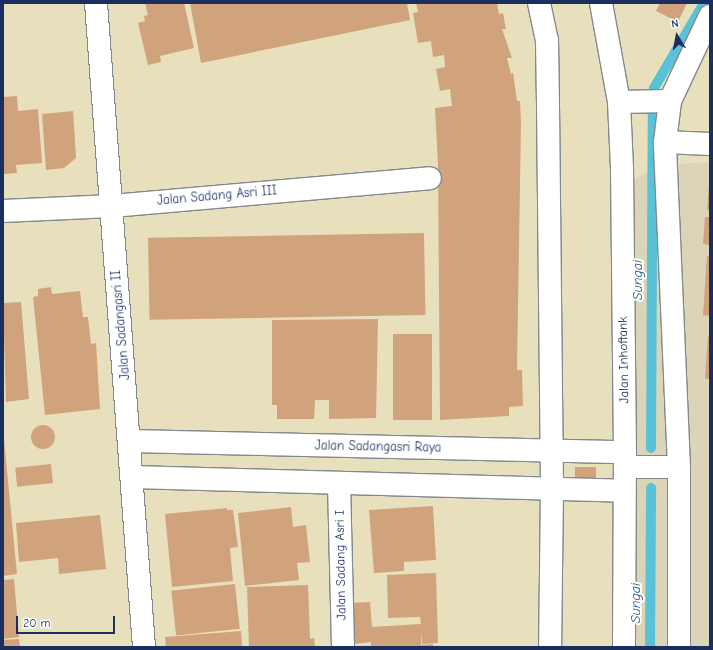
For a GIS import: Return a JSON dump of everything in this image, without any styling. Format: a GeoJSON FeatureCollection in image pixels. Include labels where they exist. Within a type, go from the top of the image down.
{"type":"FeatureCollection","features":[{"type":"Feature","properties":{"kind":"street","name":"Jalan Sadangasri II"},"geometry":{"type":"LineString","coordinates":[[96,3],[130,441],[144,647]]}},
{"type":"Feature","properties":{"kind":"street"},"geometry":{"type":"LineString","coordinates":[[538,3],[547,47],[550,451],[552,490],[550,647]]}},
{"type":"Feature","properties":{"kind":"street","name":"Jalan Inhoftank"},"geometry":{"type":"LineString","coordinates":[[601,3],[619,102],[622,168],[625,459],[624,647]]}},
{"type":"Feature","properties":{"kind":"street"},"geometry":{"type":"LineString","coordinates":[[678,647],[679,467],[665,142],[670,101],[710,16]]}},
{"type":"Feature","properties":{"kind":"street"},"geometry":{"type":"LineString","coordinates":[[619,102],[670,101]]}},
{"type":"Feature","properties":{"kind":"street"},"geometry":{"type":"LineString","coordinates":[[665,142],[710,144]]}},
{"type":"Feature","properties":{"kind":"street","name":"Jalan Sadang Asri III"},"geometry":{"type":"LineString","coordinates":[[3,211],[112,206],[430,178]]}},
{"type":"Feature","properties":{"kind":"street","name":"Jalan Sadangasri Raya"},"geometry":{"type":"LineString","coordinates":[[130,441],[550,451],[625,459],[679,467]]}},
{"type":"Feature","properties":{"kind":"street"},"geometry":{"type":"LineString","coordinates":[[132,477],[624,491]]}},
{"type":"Feature","properties":{"kind":"street","name":"Jalan Sadang Asri I"},"geometry":{"type":"LineString","coordinates":[[339,483],[343,647]]}},
{"type":"Feature","properties":{"kind":"shaded area"},"geometry":{"type":"Polygon","coordinates":[[[710,162],[710,647],[636,647],[630,220],[633,181],[658,165],[710,162]]]}},
{"type":"Feature","properties":{"kind":"building"},"geometry":{"type":"Polygon","coordinates":[[[145,3],[184,3],[194,48],[160,56],[161,62],[148,65],[138,23],[145,21],[144,16],[148,15],[145,3]]]}},
{"type":"Feature","properties":{"kind":"building"},"geometry":{"type":"Polygon","coordinates":[[[190,3],[407,3],[410,20],[201,63],[190,3]]]}},
{"type":"Feature","properties":{"kind":"building"},"geometry":{"type":"Polygon","coordinates":[[[416,3],[497,3],[499,14],[503,13],[506,29],[502,29],[512,58],[507,58],[511,74],[513,73],[517,101],[520,101],[521,122],[517,370],[522,370],[523,406],[509,407],[509,416],[440,420],[438,165],[435,108],[452,106],[450,89],[440,91],[436,69],[445,67],[444,55],[433,57],[431,41],[418,43],[413,13],[418,12],[416,3]]]}},
{"type":"Feature","properties":{"kind":"building"},"geometry":{"type":"Polygon","coordinates":[[[660,3],[687,3],[678,22],[656,11],[660,3]]]}},
{"type":"Feature","properties":{"kind":"building"},"geometry":{"type":"Polygon","coordinates":[[[17,96],[18,111],[38,109],[42,163],[16,165],[17,173],[3,174],[3,97],[17,96]]]}},
{"type":"Feature","properties":{"kind":"building"},"geometry":{"type":"Polygon","coordinates":[[[73,111],[76,158],[64,168],[46,170],[42,114],[73,111]]]}},
{"type":"Feature","properties":{"kind":"building"},"geometry":{"type":"Polygon","coordinates":[[[709,185],[710,210],[707,210],[709,185]]]}},
{"type":"Feature","properties":{"kind":"building"},"geometry":{"type":"Polygon","coordinates":[[[705,217],[710,217],[710,245],[703,244],[705,217]]]}},
{"type":"Feature","properties":{"kind":"building"},"geometry":{"type":"Polygon","coordinates":[[[424,233],[425,315],[149,320],[148,238],[424,233]]]}},
{"type":"Feature","properties":{"kind":"building"},"geometry":{"type":"Polygon","coordinates":[[[707,256],[710,256],[710,316],[703,315],[707,256]]]}},
{"type":"Feature","properties":{"kind":"building"},"geometry":{"type":"Polygon","coordinates":[[[51,287],[52,294],[80,291],[83,317],[88,317],[91,344],[96,343],[100,409],[45,415],[33,297],[38,296],[38,289],[51,287]]]}},
{"type":"Feature","properties":{"kind":"building"},"geometry":{"type":"Polygon","coordinates":[[[21,302],[29,399],[6,402],[3,303],[21,302]]]}},
{"type":"Feature","properties":{"kind":"building"},"geometry":{"type":"Polygon","coordinates":[[[378,319],[376,418],[329,419],[329,400],[315,400],[314,419],[277,419],[277,405],[272,405],[272,320],[378,319]]]}},
{"type":"Feature","properties":{"kind":"building"},"geometry":{"type":"Polygon","coordinates":[[[393,334],[432,334],[432,420],[393,420],[393,334]]]}},
{"type":"Feature","properties":{"kind":"building"},"geometry":{"type":"Polygon","coordinates":[[[708,336],[710,336],[710,379],[705,379],[708,336]]]}},
{"type":"Feature","properties":{"kind":"building"},"geometry":{"type":"Polygon","coordinates":[[[43,425],[51,429],[55,437],[51,445],[43,449],[35,445],[31,437],[35,429],[43,425]]]}},
{"type":"Feature","properties":{"kind":"building"},"geometry":{"type":"Polygon","coordinates":[[[3,428],[17,574],[3,576],[3,428]]]}},
{"type":"Feature","properties":{"kind":"building"},"geometry":{"type":"Polygon","coordinates":[[[51,464],[53,483],[17,487],[15,468],[51,464]]]}},
{"type":"Feature","properties":{"kind":"building"},"geometry":{"type":"Polygon","coordinates":[[[575,467],[596,467],[596,488],[575,488],[575,467]]]}},
{"type":"Feature","properties":{"kind":"building"},"geometry":{"type":"Polygon","coordinates":[[[433,506],[436,560],[404,562],[404,571],[374,573],[369,510],[433,506]]]}},
{"type":"Feature","properties":{"kind":"building"},"geometry":{"type":"Polygon","coordinates":[[[291,507],[293,527],[306,525],[310,562],[297,563],[299,580],[245,586],[238,513],[291,507]]]}},
{"type":"Feature","properties":{"kind":"building"},"geometry":{"type":"Polygon","coordinates":[[[227,508],[227,510],[233,510],[238,547],[230,548],[233,581],[172,587],[165,514],[227,508]]]}},
{"type":"Feature","properties":{"kind":"building"},"geometry":{"type":"Polygon","coordinates":[[[100,515],[106,569],[59,574],[58,558],[19,562],[16,523],[100,515]]]}},
{"type":"Feature","properties":{"kind":"building"},"geometry":{"type":"Polygon","coordinates":[[[436,573],[438,643],[422,644],[421,631],[421,645],[433,644],[433,647],[371,647],[371,642],[353,644],[351,603],[370,602],[372,627],[421,624],[420,617],[388,618],[387,575],[436,573]]]}},
{"type":"Feature","properties":{"kind":"building"},"geometry":{"type":"Polygon","coordinates":[[[14,579],[19,637],[3,639],[3,580],[14,579]]]}},
{"type":"Feature","properties":{"kind":"building"},"geometry":{"type":"Polygon","coordinates":[[[235,584],[240,629],[176,635],[171,591],[235,584]]]}},
{"type":"Feature","properties":{"kind":"building"},"geometry":{"type":"Polygon","coordinates":[[[308,585],[310,639],[314,638],[315,647],[249,647],[247,587],[308,585]]]}},
{"type":"Feature","properties":{"kind":"building"},"geometry":{"type":"Polygon","coordinates":[[[241,631],[242,647],[166,647],[165,637],[241,631]]]}},
{"type":"Feature","properties":{"kind":"building"},"geometry":{"type":"Polygon","coordinates":[[[19,639],[20,647],[3,647],[3,640],[19,639]]]}},
{"type":"Feature","properties":{"kind":"waterway"},"geometry":{"type":"LineString","coordinates":[[653,96],[654,88],[704,3]]}},
{"type":"Feature","properties":{"kind":"waterway","name":"Sungai"},"geometry":{"type":"LineString","coordinates":[[651,448],[653,112]]}},
{"type":"Feature","properties":{"kind":"waterway","name":"Sungai"},"geometry":{"type":"LineString","coordinates":[[650,647],[651,488]]}}]}
